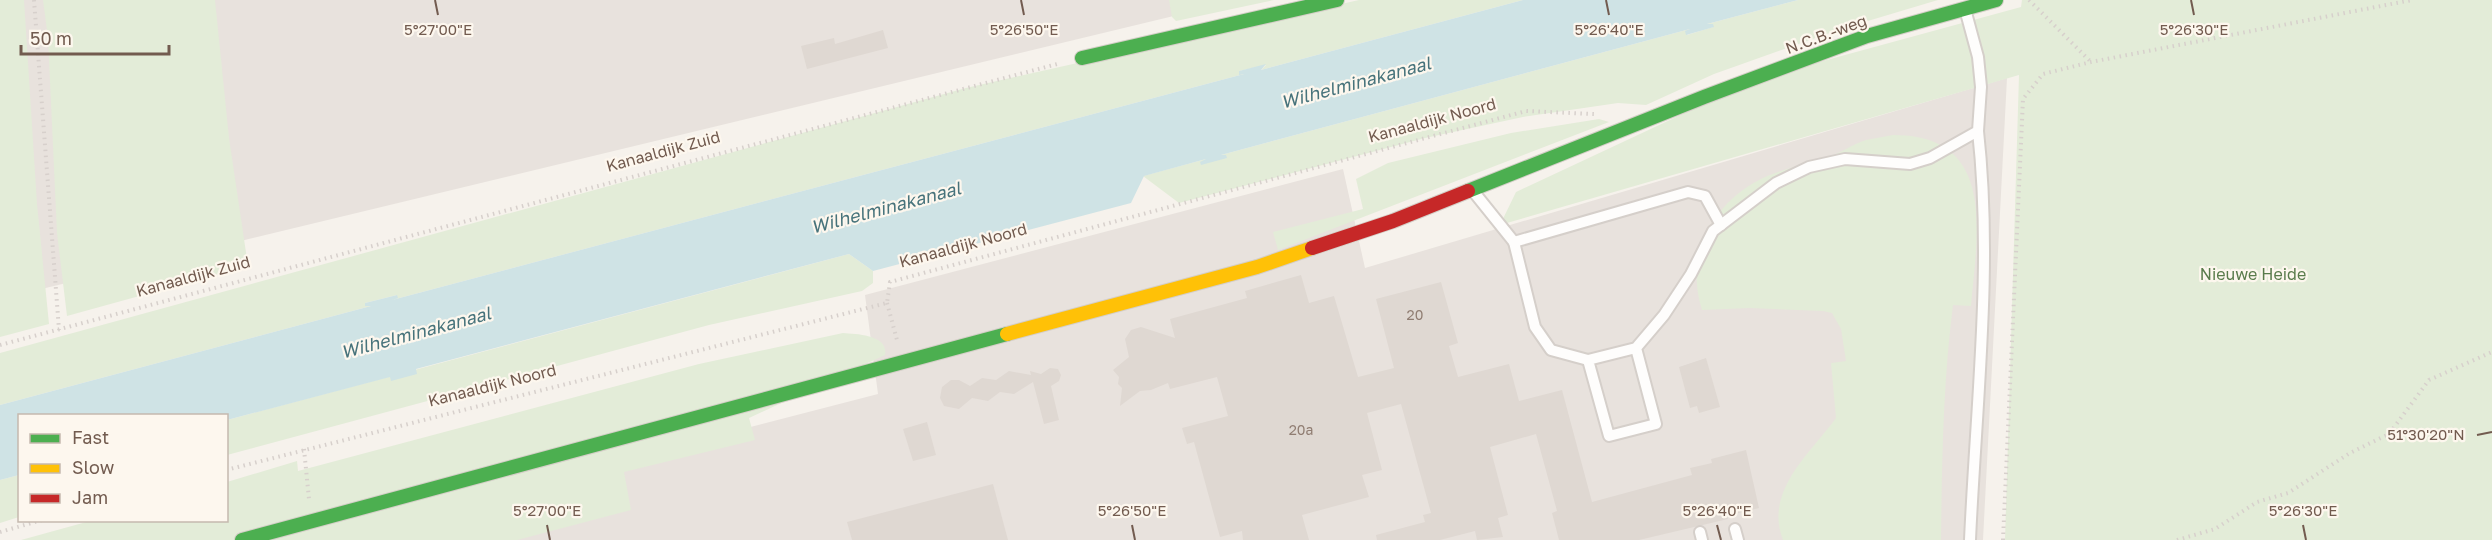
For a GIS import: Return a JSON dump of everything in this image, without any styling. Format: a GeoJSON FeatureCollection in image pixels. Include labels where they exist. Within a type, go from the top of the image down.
{"type":"FeatureCollection","features":[{"type":"Feature","properties":{"kind":"street"},"geometry":{"type":"LineString","coordinates":[[1082,58],[1337,0]]}},
{"type":"Feature","properties":{"kind":"street","name":"N.C.B.-weg"},"geometry":{"type":"LineString","coordinates":[[1473,190],[1704,97],[1867,36],[1996,0]]}},
{"type":"Feature","properties":{"kind":"street"},"geometry":{"type":"LineString","coordinates":[[242,540],[1257,267],[1393,221],[1473,190]]}},
{"type":"Feature","properties":{"kind":"lane"},"geometry":{"type":"LineString","coordinates":[[1965,9],[1978,57],[1981,87],[1978,131],[1985,193],[1981,342],[1970,540]]}},
{"type":"Feature","properties":{"kind":"lane"},"geometry":{"type":"LineString","coordinates":[[1473,190],[1514,242],[1535,327],[1551,350],[1588,360],[1636,348],[1664,315],[1691,274],[1713,231],[1776,183],[1809,167],[1845,159],[1910,164],[1930,158],[1978,131]]}},
{"type":"Feature","properties":{"kind":"lane"},"geometry":{"type":"LineString","coordinates":[[1514,242],[1688,192],[1705,195],[1721,225]]}},
{"type":"Feature","properties":{"kind":"lane"},"geometry":{"type":"LineString","coordinates":[[1588,360],[1609,436],[1656,424],[1636,348]]}},
{"type":"Feature","properties":{"kind":"path"},"geometry":{"type":"LineString","coordinates":[[34,0],[59,330]]}},
{"type":"Feature","properties":{"kind":"path"},"geometry":{"type":"LineString","coordinates":[[2029,0],[2091,62]]}},
{"type":"Feature","properties":{"kind":"path"},"geometry":{"type":"LineString","coordinates":[[2003,540],[2024,99],[2043,74],[2091,62],[2412,0]]}},
{"type":"Feature","properties":{"kind":"path","name":"Kanaaldijk Zuid"},"geometry":{"type":"LineString","coordinates":[[0,345],[1082,58]]}},
{"type":"Feature","properties":{"kind":"path","name":"Kanaaldijk Noord"},"geometry":{"type":"LineString","coordinates":[[228,469],[887,303],[890,282],[1526,111],[1598,114]]}},
{"type":"Feature","properties":{"kind":"path"},"geometry":{"type":"LineString","coordinates":[[887,303],[903,362]]}},
{"type":"Feature","properties":{"kind":"path"},"geometry":{"type":"LineString","coordinates":[[2177,540],[2215,529],[2257,502],[2288,493],[2350,453],[2389,434],[2429,380],[2492,352]]}},
{"type":"Feature","properties":{"kind":"path"},"geometry":{"type":"LineString","coordinates":[[304,449],[311,522]]}},
{"type":"Feature","properties":{"kind":"path"},"geometry":{"type":"LineString","coordinates":[[0,532],[35,522]]}},
{"type":"Feature","properties":{"kind":"shaded area"},"geometry":{"type":"Polygon","coordinates":[[[0,0],[1240,0],[0,299],[0,0]]]}},
{"type":"Feature","properties":{"kind":"shaded area"},"geometry":{"type":"Polygon","coordinates":[[[2007,78],[1983,540],[438,540],[431,510],[878,394],[865,295],[1343,169],[1365,268],[2007,78]]]}},
{"type":"Feature","properties":{"kind":"green space"},"geometry":{"type":"Polygon","coordinates":[[[0,0],[24,0],[37,204],[49,324],[0,337],[0,0]]]}},
{"type":"Feature","properties":{"kind":"green space"},"geometry":{"type":"Polygon","coordinates":[[[43,0],[215,0],[229,138],[248,266],[67,316],[57,233],[48,38],[43,0]]]}},
{"type":"Feature","properties":{"kind":"green space"},"geometry":{"type":"Polygon","coordinates":[[[1169,0],[1274,0],[1176,21],[1172,17],[1169,0]]]}},
{"type":"Feature","properties":{"kind":"green space"},"geometry":{"type":"Polygon","coordinates":[[[1359,0],[1523,0],[1261,70],[1266,65],[1239,71],[1244,74],[392,300],[397,295],[365,303],[371,306],[0,405],[0,353],[966,88],[1359,0]]]}},
{"type":"Feature","properties":{"kind":"green space"},"geometry":{"type":"Polygon","coordinates":[[[1798,0],[1938,0],[1841,29],[1714,74],[1646,105],[1618,103],[1523,117],[1425,138],[1179,203],[1143,176],[1690,29],[1687,35],[1713,27],[1707,24],[1798,0]]]}},
{"type":"Feature","properties":{"kind":"green space","name":"Nieuwe Heide"},"geometry":{"type":"Polygon","coordinates":[[[2022,0],[2492,0],[2492,540],[2005,540],[2019,75],[1500,225],[1516,192],[1687,112],[1801,67],[2021,7],[2022,0]]]}},
{"type":"Feature","properties":{"kind":"green space"},"geometry":{"type":"Polygon","coordinates":[[[1599,119],[1609,122],[1278,250],[1273,232],[1363,209],[1356,179],[1388,163],[1511,133],[1599,119]]]}},
{"type":"Feature","properties":{"kind":"green space"},"geometry":{"type":"Polygon","coordinates":[[[1893,135],[1927,139],[1950,152],[1965,170],[1974,194],[1977,220],[1971,306],[1953,305],[1947,364],[1941,540],[1783,540],[1779,522],[1779,505],[1784,490],[1802,460],[1836,418],[1831,363],[1846,361],[1841,329],[1832,313],[1823,311],[1750,308],[1702,310],[1697,271],[1700,252],[1715,219],[1727,204],[1759,180],[1833,155],[1866,140],[1893,135]]]}},
{"type":"Feature","properties":{"kind":"green space"},"geometry":{"type":"Polygon","coordinates":[[[849,254],[873,271],[873,283],[862,291],[709,325],[228,455],[228,420],[849,254]]]}},
{"type":"Feature","properties":{"kind":"green space"},"geometry":{"type":"Polygon","coordinates":[[[843,333],[871,337],[882,343],[885,348],[885,355],[749,418],[755,440],[624,472],[631,510],[517,540],[21,540],[86,522],[228,522],[228,482],[297,461],[298,471],[699,364],[843,333]]]}},
{"type":"Feature","properties":{"kind":"green space"},"geometry":{"type":"Polygon","coordinates":[[[18,475],[18,517],[0,523],[0,480],[18,475]]]}},
{"type":"Feature","properties":{"kind":"water","name":"Wilhelminakanaal"},"geometry":{"type":"Polygon","coordinates":[[[1523,0],[1798,0],[1707,24],[1713,24],[1714,27],[1686,35],[1685,31],[1690,29],[1221,155],[1226,155],[1227,158],[1201,165],[1200,162],[1206,159],[1144,176],[1131,203],[873,271],[849,254],[416,369],[417,374],[391,381],[390,377],[228,420],[228,414],[18,414],[18,475],[0,480],[0,405],[371,306],[365,306],[365,303],[397,295],[398,298],[392,300],[1244,74],[1239,75],[1239,71],[1266,64],[1261,70],[1523,0]]]}},
{"type":"Feature","properties":{"kind":"building"},"geometry":{"type":"Polygon","coordinates":[[[883,30],[888,48],[807,69],[801,46],[834,38],[835,44],[883,30]]]}},
{"type":"Feature","properties":{"kind":"building"},"geometry":{"type":"Polygon","coordinates":[[[1301,275],[1309,303],[1334,296],[1358,377],[1394,368],[1376,299],[1441,282],[1458,343],[1449,346],[1458,377],[1509,364],[1519,401],[1562,390],[1592,502],[1692,475],[1690,468],[1712,463],[1711,459],[1746,450],[1759,508],[1727,516],[1728,519],[1639,540],[1559,540],[1552,513],[1557,511],[1536,434],[1490,447],[1508,515],[1498,518],[1503,537],[1477,540],[1475,531],[1440,540],[1377,540],[1376,535],[1425,522],[1423,515],[1431,513],[1401,404],[1367,413],[1382,470],[1362,475],[1369,497],[1302,515],[1309,540],[1243,540],[1242,531],[1220,537],[1194,442],[1187,444],[1182,428],[1228,416],[1217,377],[1170,389],[1168,383],[1151,390],[1140,391],[1120,406],[1122,388],[1118,384],[1119,377],[1113,370],[1129,357],[1125,339],[1131,330],[1141,327],[1175,338],[1170,319],[1247,298],[1245,291],[1301,275]]]}},
{"type":"Feature","properties":{"kind":"building"},"geometry":{"type":"Polygon","coordinates":[[[1706,358],[1720,407],[1699,413],[1697,406],[1690,408],[1679,367],[1706,358]]]}},
{"type":"Feature","properties":{"kind":"building"},"geometry":{"type":"Polygon","coordinates":[[[1050,368],[1058,369],[1061,375],[1059,381],[1051,386],[1059,420],[1044,424],[1033,382],[1014,394],[1000,392],[988,401],[972,398],[959,409],[944,406],[940,398],[942,387],[951,380],[959,380],[970,386],[982,378],[996,380],[1009,371],[1031,375],[1030,371],[1041,374],[1050,368]]]}},
{"type":"Feature","properties":{"kind":"building"},"geometry":{"type":"Polygon","coordinates":[[[927,422],[936,455],[913,461],[903,429],[927,422]]]}},
{"type":"Feature","properties":{"kind":"building"},"geometry":{"type":"Polygon","coordinates":[[[993,484],[1008,540],[852,540],[847,522],[993,484]]]}},
{"type":"Feature","properties":{"kind":"traffic: fast"},"geometry":{"type":"LineString","coordinates":[[1082,58],[1337,0]]}},
{"type":"Feature","properties":{"kind":"traffic: fast"},"geometry":{"type":"LineString","coordinates":[[1468,191],[1704,97],[1867,36],[1996,0]]}},
{"type":"Feature","properties":{"kind":"traffic: fast"},"geometry":{"type":"LineString","coordinates":[[242,540],[1007,334]]}},
{"type":"Feature","properties":{"kind":"traffic: slow"},"geometry":{"type":"LineString","coordinates":[[1007,334],[1257,267],[1312,248]]}},
{"type":"Feature","properties":{"kind":"traffic: jam"},"geometry":{"type":"LineString","coordinates":[[1312,248],[1393,221],[1468,191]]}}]}
